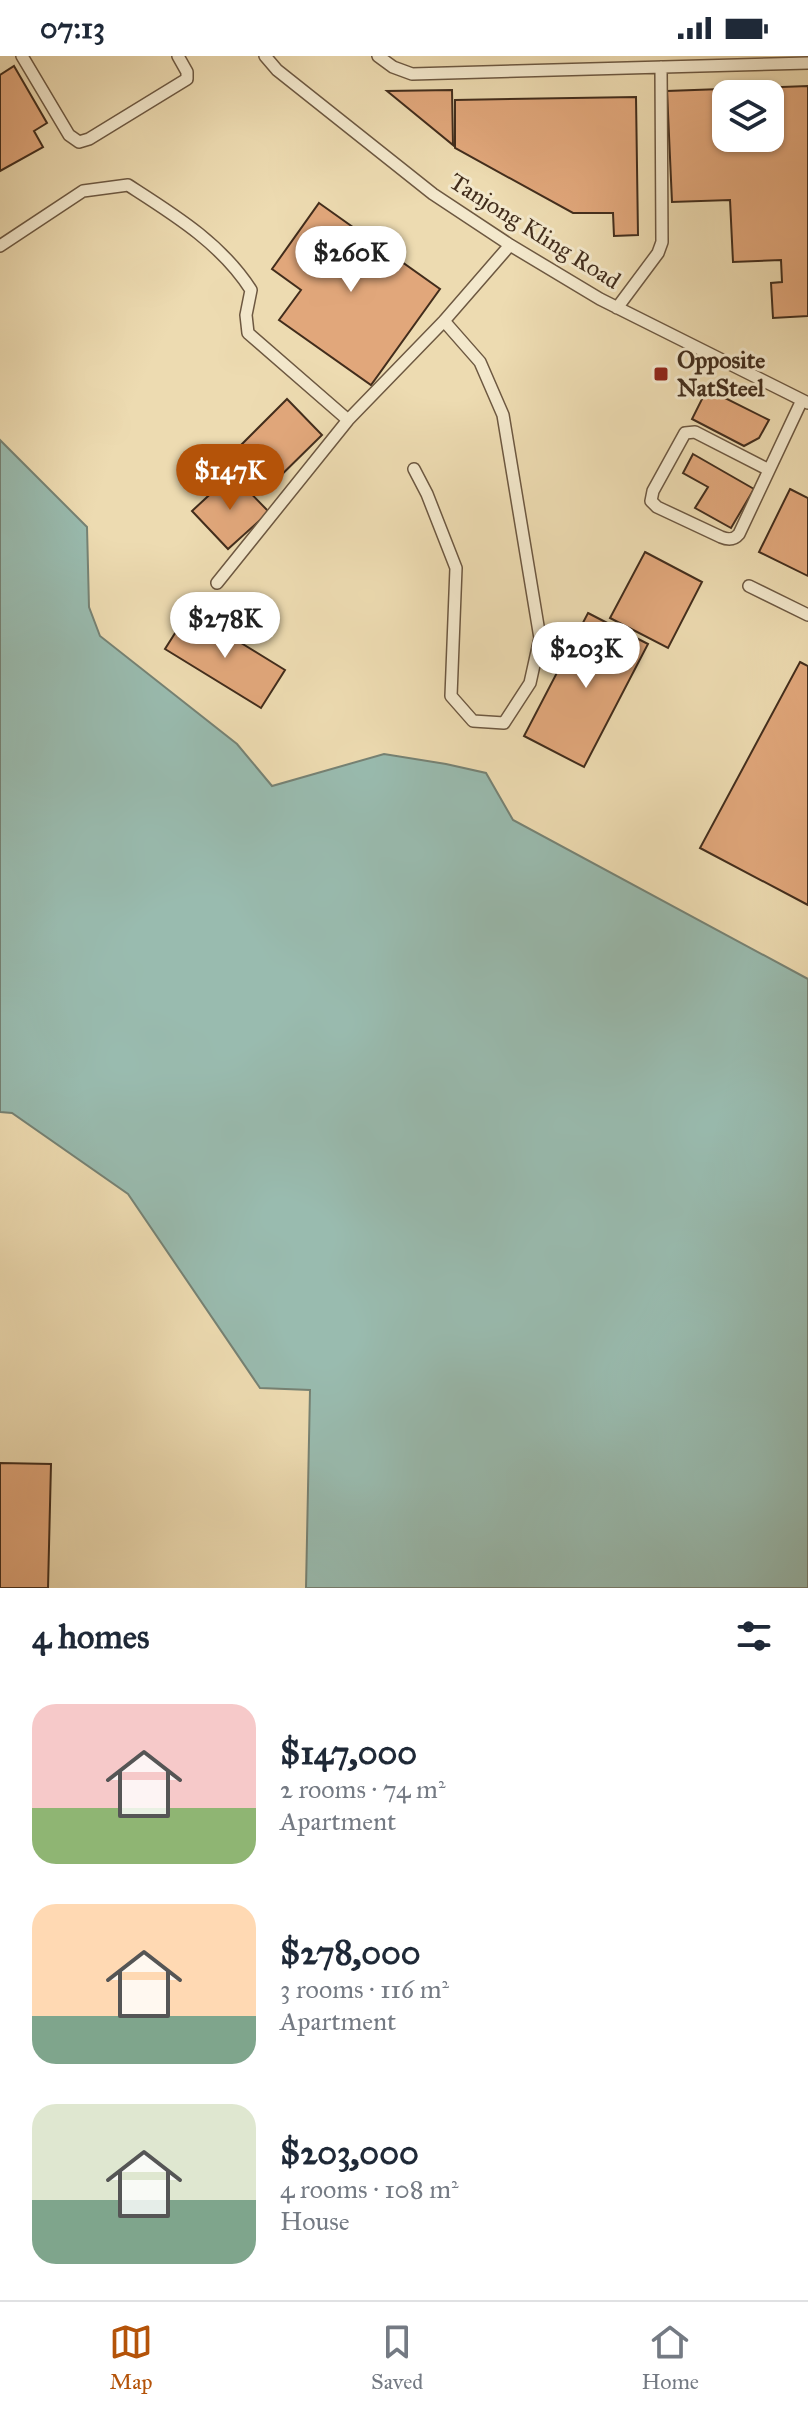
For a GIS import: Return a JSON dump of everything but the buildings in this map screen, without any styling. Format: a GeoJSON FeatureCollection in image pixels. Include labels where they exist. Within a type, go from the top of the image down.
{"type":"FeatureCollection","features":[{"type":"Feature","properties":{"kind":"lane"},"geometry":{"type":"LineString","coordinates":[[22,56],[69,135],[79,142],[89,139],[187,79],[187,72],[178,56]]}},
{"type":"Feature","properties":{"kind":"lane","name":"Tanjong Kling Road"},"geometry":{"type":"LineString","coordinates":[[265,56],[277,70],[433,194],[510,245],[617,308],[805,402]]}},
{"type":"Feature","properties":{"kind":"lane"},"geometry":{"type":"LineString","coordinates":[[378,56],[393,67],[412,74],[808,63]]}},
{"type":"Feature","properties":{"kind":"lane"},"geometry":{"type":"LineString","coordinates":[[617,308],[658,253],[662,242],[661,67]]}},
{"type":"Feature","properties":{"kind":"lane"},"geometry":{"type":"LineString","coordinates":[[0,246],[83,191],[128,185],[192,226],[239,272],[251,290],[246,315],[248,333],[348,420]]}},
{"type":"Feature","properties":{"kind":"lane"},"geometry":{"type":"LineString","coordinates":[[217,583],[348,420],[444,321],[510,245]]}},
{"type":"Feature","properties":{"kind":"lane"},"geometry":{"type":"LineString","coordinates":[[414,469],[456,568],[451,696],[473,721],[504,723],[530,683],[540,638],[503,415],[480,362],[444,321]]}},
{"type":"Feature","properties":{"kind":"lane"},"geometry":{"type":"LineString","coordinates":[[769,470],[688,431],[653,491],[651,501],[657,507],[721,537],[734,539],[805,402]]}},
{"type":"Feature","properties":{"kind":"lane"},"geometry":{"type":"LineString","coordinates":[[749,586],[808,615]]}},
{"type":"Feature","properties":{"kind":"water"},"geometry":{"type":"Polygon","coordinates":[[[0,440],[87,527],[89,607],[100,636],[237,744],[272,786],[384,754],[486,773],[513,820],[808,979],[808,1588],[306,1588],[310,1390],[260,1388],[128,1194],[12,1113],[0,1112],[0,440]]]}},
{"type":"Feature","properties":{"kind":"place","name":"Opposite NatSteel"},"geometry":{"type":"Point","coordinates":[661,374]}}]}
